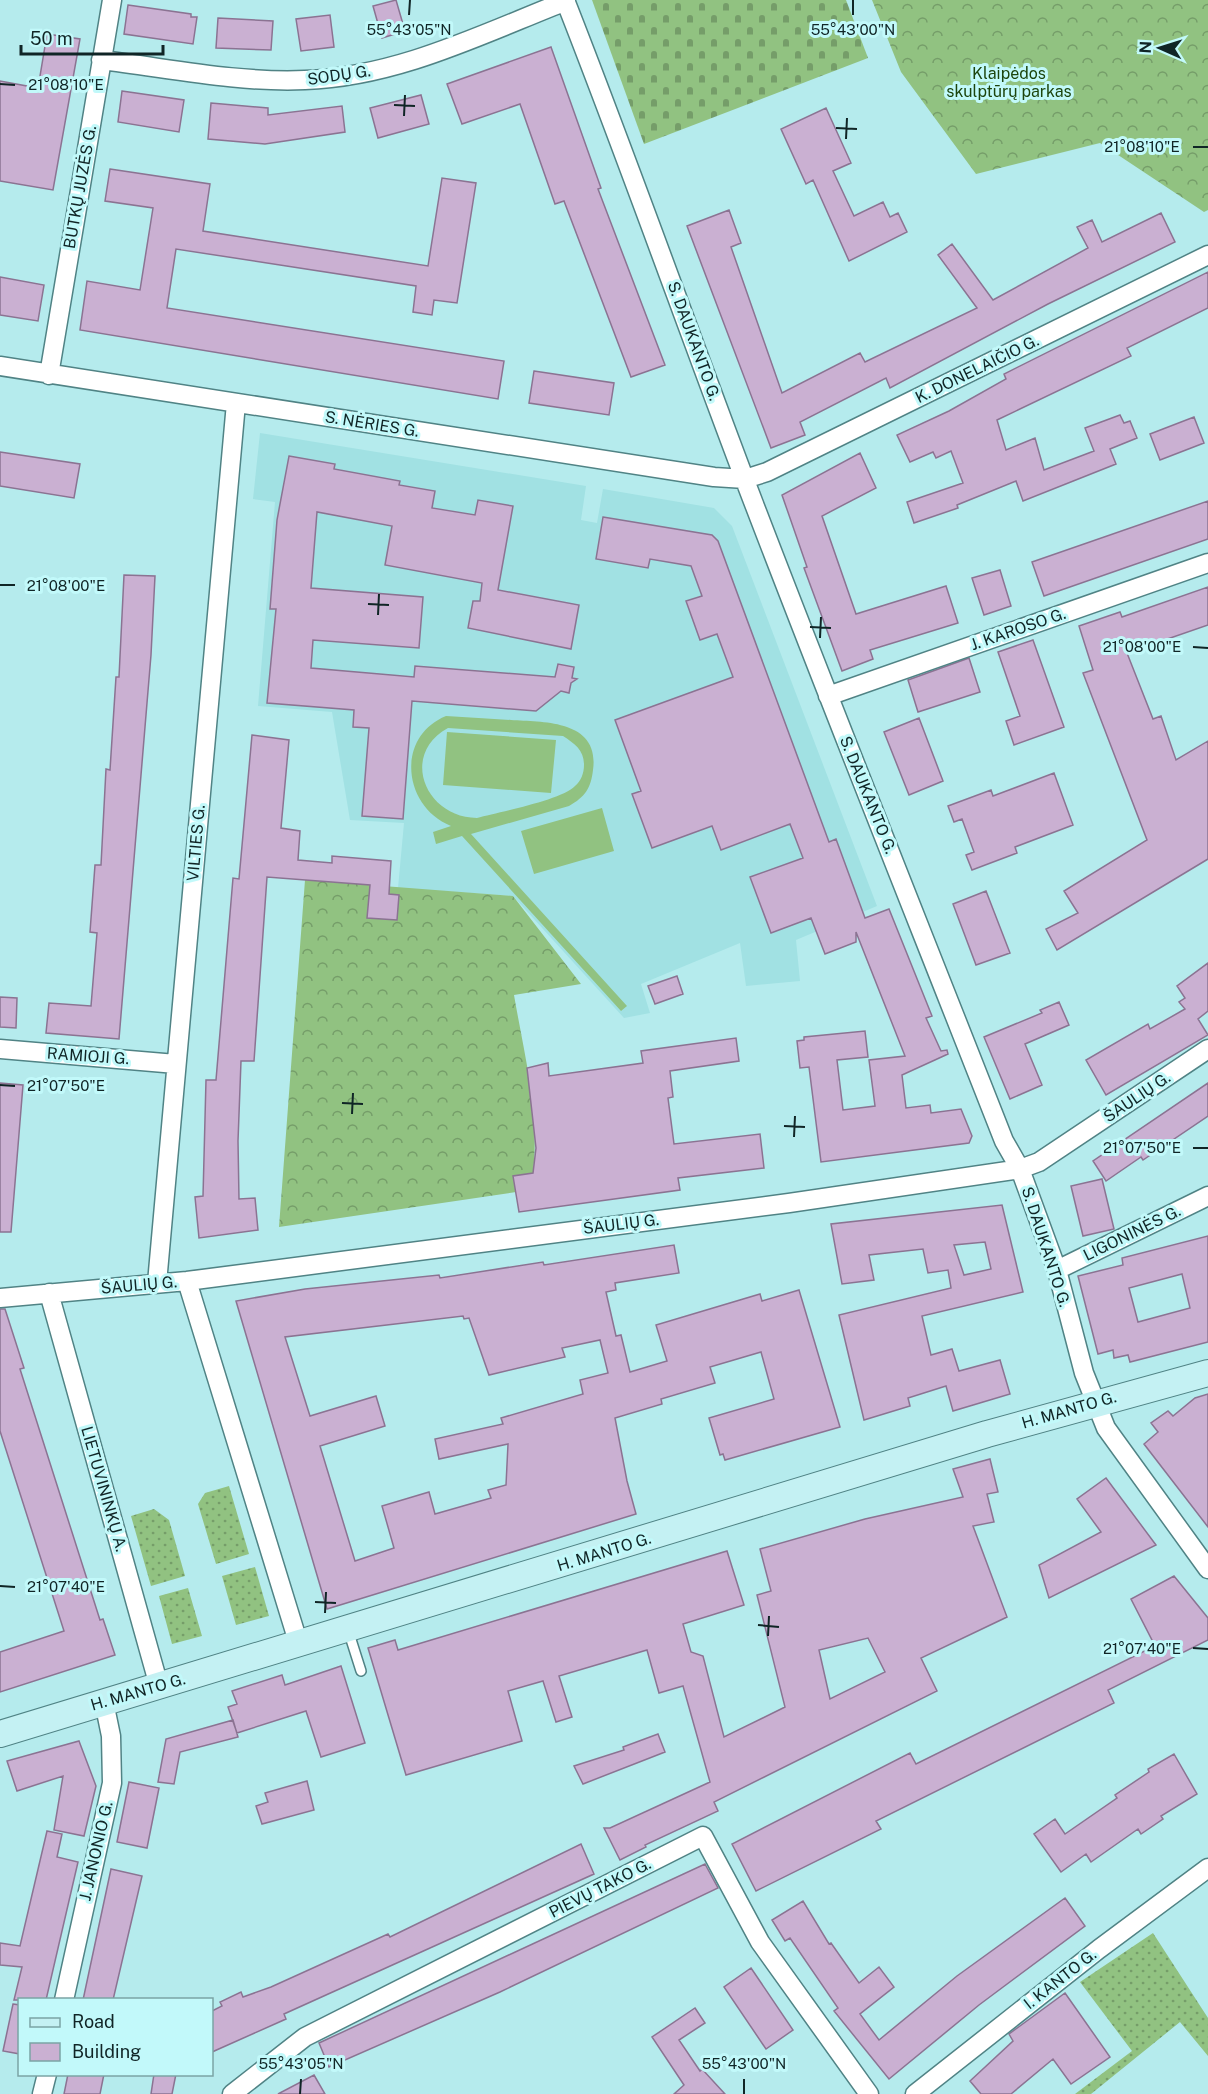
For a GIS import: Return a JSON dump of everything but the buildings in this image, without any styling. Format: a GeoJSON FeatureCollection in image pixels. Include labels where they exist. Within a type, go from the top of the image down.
{"type":"FeatureCollection","features":[{"type":"Feature","properties":{"kind":"main road","name":"H. MANTO G."},"geometry":{"type":"LineString","coordinates":[[0,1734],[1096,1402],[1208,1373]]}},
{"type":"Feature","properties":{"kind":"street","name":"BUTKŲ JUZĖS G."},"geometry":{"type":"LineString","coordinates":[[49,375],[112,0]]}},
{"type":"Feature","properties":{"kind":"street","name":"SODŲ G."},"geometry":{"type":"LineString","coordinates":[[101,60],[267,81],[343,76],[422,58],[565,1]]}},
{"type":"Feature","properties":{"kind":"street","name":"S. DAUKANTO G."},"geometry":{"type":"LineString","coordinates":[[565,1],[627,158],[745,479],[828,696],[1004,1141],[1020,1169],[1057,1270],[1084,1373],[1106,1428],[1208,1569]]}},
{"type":"Feature","properties":{"kind":"street","name":"K. DONELAIČIO G."},"geometry":{"type":"LineString","coordinates":[[745,479],[767,472],[894,411],[1208,255]]}},
{"type":"Feature","properties":{"kind":"street","name":"S. NĖRIES G."},"geometry":{"type":"LineString","coordinates":[[0,366],[714,477],[745,479]]}},
{"type":"Feature","properties":{"kind":"street","name":"VILTIES G."},"geometry":{"type":"LineString","coordinates":[[157,1283],[236,403]]}},
{"type":"Feature","properties":{"kind":"street","name":"J. KAROSO G."},"geometry":{"type":"LineString","coordinates":[[828,696],[1208,563]]}},
{"type":"Feature","properties":{"kind":"street","name":"RAMIOJI G."},"geometry":{"type":"LineString","coordinates":[[0,1049],[176,1064]]}},
{"type":"Feature","properties":{"kind":"street","name":"ŠAULIŲ G."},"geometry":{"type":"LineString","coordinates":[[0,1298],[187,1281],[789,1203],[1020,1169],[1039,1162],[1208,1049]]}},
{"type":"Feature","properties":{"kind":"street","name":"LIGONINĖS G."},"geometry":{"type":"LineString","coordinates":[[1057,1270],[1208,1196]]}},
{"type":"Feature","properties":{"kind":"street"},"geometry":{"type":"LineString","coordinates":[[187,1281],[299,1645]]}},
{"type":"Feature","properties":{"kind":"street","name":"LIETUVININKŲ A."},"geometry":{"type":"LineString","coordinates":[[49,1293],[159,1686]]}},
{"type":"Feature","properties":{"kind":"street","name":"J. JANONIO G."},"geometry":{"type":"LineString","coordinates":[[63,1998],[112,1783],[111,1736],[104,1702]]}},
{"type":"Feature","properties":{"kind":"street","name":"PIEVŲ TAKO G."},"geometry":{"type":"LineString","coordinates":[[232,2094],[305,2037],[703,1836],[760,1942],[869,2094]]}},
{"type":"Feature","properties":{"kind":"street","name":"I. KANTO G."},"geometry":{"type":"LineString","coordinates":[[915,2094],[1099,1949],[1208,1868]]}},
{"type":"Feature","properties":{"kind":"street"},"geometry":{"type":"LineString","coordinates":[[42,2094],[46,2076]]}},
{"type":"Feature","properties":{"kind":"lane"},"geometry":{"type":"LineString","coordinates":[[348,1630],[361,1671]]}},
{"type":"Feature","properties":{"kind":"shaded area"},"geometry":{"type":"Polygon","coordinates":[[[260,433],[586,486],[581,520],[597,523],[603,489],[714,508],[732,526],[877,906],[796,940],[800,981],[746,986],[740,943],[641,984],[650,1013],[624,1018],[513,896],[398,888],[404,823],[350,820],[332,712],[258,706],[275,502],[253,499],[260,433]]]}},
{"type":"Feature","properties":{"kind":"green space"},"geometry":{"type":"Polygon","coordinates":[[[592,0],[846,0],[868,58],[644,144],[592,0]]]}},
{"type":"Feature","properties":{"kind":"green space","name":"Klaipėdos skulptūrų parkas"},"geometry":{"type":"Polygon","coordinates":[[[872,0],[1208,0],[1208,210],[1204,212],[1100,143],[976,174],[901,72],[872,0]]]}},
{"type":"Feature","properties":{"kind":"green space"},"geometry":{"type":"Polygon","coordinates":[[[446,716],[539,722],[567,727],[588,741],[593,754],[593,770],[589,787],[579,799],[569,806],[471,834],[627,1006],[621,1011],[462,836],[436,844],[433,832],[451,826],[435,817],[423,804],[415,788],[411,772],[413,755],[419,739],[430,726],[446,716]],[[448,728],[433,740],[425,753],[422,768],[425,783],[432,797],[444,808],[459,815],[477,818],[544,801],[568,791],[577,784],[583,774],[584,760],[581,751],[563,736],[448,728]]]}},
{"type":"Feature","properties":{"kind":"green space"},"geometry":{"type":"Polygon","coordinates":[[[447,732],[556,740],[551,793],[443,785],[447,732]]]}},
{"type":"Feature","properties":{"kind":"green space"},"geometry":{"type":"Polygon","coordinates":[[[602,808],[614,851],[534,874],[521,831],[602,808]]]}},
{"type":"Feature","properties":{"kind":"green space"},"geometry":{"type":"Polygon","coordinates":[[[305,880],[513,896],[581,984],[514,995],[533,1106],[535,1151],[533,1173],[513,1176],[516,1192],[279,1227],[305,880]]]}},
{"type":"Feature","properties":{"kind":"green space"},"geometry":{"type":"Polygon","coordinates":[[[229,1486],[249,1554],[216,1564],[198,1504],[205,1493],[229,1486]]]}},
{"type":"Feature","properties":{"kind":"green space"},"geometry":{"type":"Polygon","coordinates":[[[154,1509],[169,1520],[185,1576],[151,1586],[131,1516],[154,1509]]]}},
{"type":"Feature","properties":{"kind":"green space"},"geometry":{"type":"Polygon","coordinates":[[[255,1567],[269,1616],[236,1625],[222,1576],[255,1567]]]}},
{"type":"Feature","properties":{"kind":"green space"},"geometry":{"type":"Polygon","coordinates":[[[188,1588],[202,1636],[172,1644],[159,1596],[188,1588]]]}},
{"type":"Feature","properties":{"kind":"green space"},"geometry":{"type":"Polygon","coordinates":[[[1153,1933],[1208,2018],[1208,2056],[1180,2022],[1091,2094],[1075,2094],[1132,2051],[1080,1982],[1153,1933]]]}}]}
